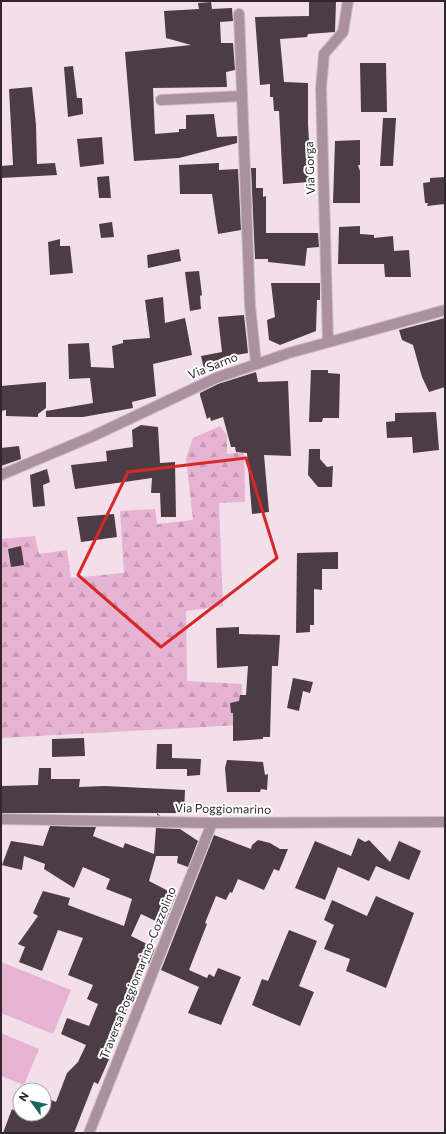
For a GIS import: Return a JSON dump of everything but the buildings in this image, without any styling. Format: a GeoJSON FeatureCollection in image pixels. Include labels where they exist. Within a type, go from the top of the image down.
{"type":"FeatureCollection","features":[{"type":"Feature","properties":{"kind":"street","name":"Via Gorga"},"geometry":{"type":"LineString","coordinates":[[328,342],[321,88],[324,54],[342,32],[348,1]]}},
{"type":"Feature","properties":{"kind":"street"},"geometry":{"type":"LineString","coordinates":[[239,14],[250,306],[256,363]]}},
{"type":"Feature","properties":{"kind":"street"},"geometry":{"type":"LineString","coordinates":[[161,100],[242,96]]}},
{"type":"Feature","properties":{"kind":"street","name":"Via Sarno"},"geometry":{"type":"LineString","coordinates":[[1,475],[91,437],[195,387],[256,363],[445,310]]}},
{"type":"Feature","properties":{"kind":"street","name":"Via Poggiomarino"},"geometry":{"type":"LineString","coordinates":[[1,819],[212,823],[445,822]]}},
{"type":"Feature","properties":{"kind":"street","name":"Traversa Poggiomarino-Cozzolino"},"geometry":{"type":"LineString","coordinates":[[89,1133],[212,823]]}},
{"type":"Feature","properties":{"kind":"highlighted area"},"geometry":{"type":"Polygon","coordinates":[[[246,458],[277,558],[161,647],[78,575],[128,472],[246,458]]]}},
{"type":"Feature","properties":{"kind":"green space"},"geometry":{"type":"Polygon","coordinates":[[[220,426],[227,435],[227,454],[244,452],[245,502],[219,503],[223,606],[186,611],[187,681],[242,684],[242,725],[1,738],[1,539],[35,536],[39,554],[67,550],[71,578],[124,573],[120,511],[155,509],[157,524],[193,520],[186,458],[193,438],[220,426]]]}},
{"type":"Feature","properties":{"kind":"green space"},"geometry":{"type":"Polygon","coordinates":[[[1,962],[71,990],[53,1034],[1,1013],[1,962]]]}},
{"type":"Feature","properties":{"kind":"green space"},"geometry":{"type":"Polygon","coordinates":[[[1,1033],[39,1049],[25,1082],[16,1082],[1,1076],[1,1033]]]}}]}
